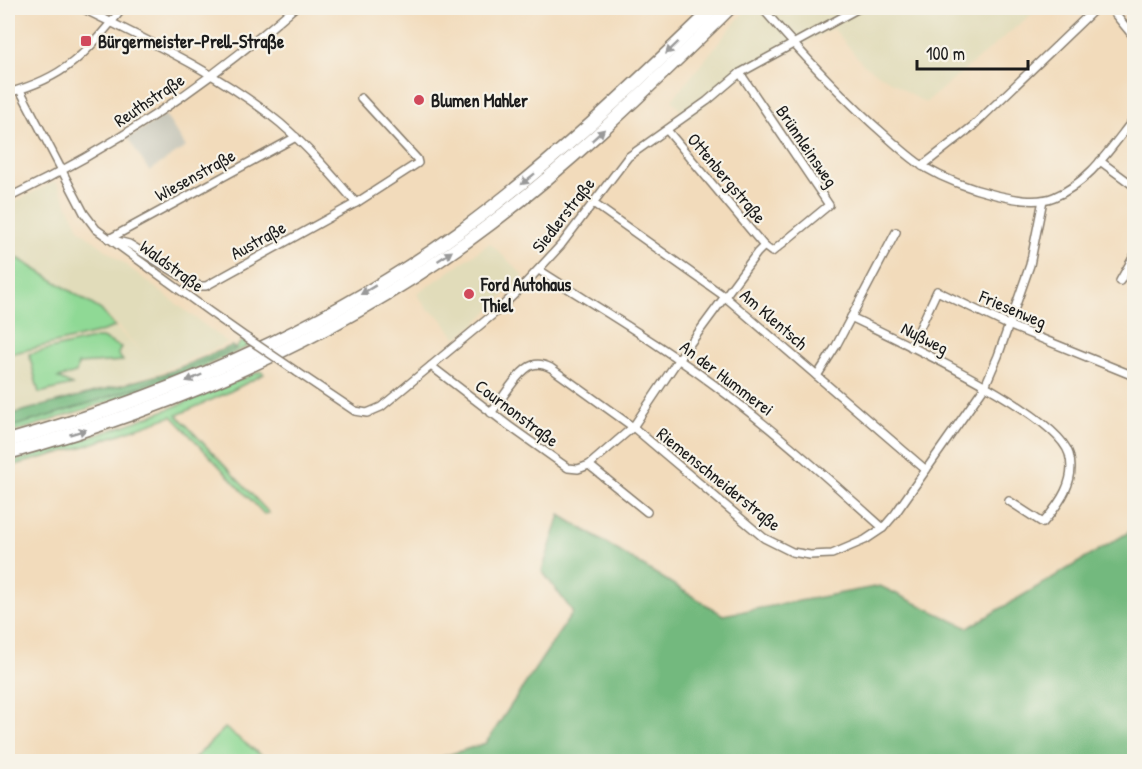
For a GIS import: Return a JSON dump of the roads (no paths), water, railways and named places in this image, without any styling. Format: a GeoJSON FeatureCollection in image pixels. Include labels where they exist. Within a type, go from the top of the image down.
{"type":"FeatureCollection","features":[{"type":"Feature","properties":{"kind":"highway"},"geometry":{"type":"LineString","coordinates":[[8,441],[106,411],[182,383],[263,348],[411,264],[461,231],[543,166],[628,91],[714,8]]}},
{"type":"Feature","properties":{"kind":"highway"},"geometry":{"type":"LineString","coordinates":[[8,453],[110,422],[248,367],[321,331],[412,278],[469,239],[560,167],[637,98],[730,8]]}},
{"type":"Feature","properties":{"kind":"street"},"geometry":{"type":"LineString","coordinates":[[82,8],[212,75],[255,104],[296,137],[356,202]]}},
{"type":"Feature","properties":{"kind":"street"},"geometry":{"type":"LineString","coordinates":[[8,93],[45,80],[71,65],[89,48],[123,8]]}},
{"type":"Feature","properties":{"kind":"street","name":"Reuthstraße"},"geometry":{"type":"LineString","coordinates":[[8,198],[132,131],[212,75],[294,8]]}},
{"type":"Feature","properties":{"kind":"street"},"geometry":{"type":"LineString","coordinates":[[762,8],[855,109],[922,166],[949,180],[982,192],[1016,199],[1043,200],[1065,192],[1100,161],[1134,119]]}},
{"type":"Feature","properties":{"kind":"street","name":"Siedlerstraße"},"geometry":{"type":"LineString","coordinates":[[363,413],[371,412],[388,402],[496,312],[561,245],[628,157],[707,101],[740,72],[859,8]]}},
{"type":"Feature","properties":{"kind":"street"},"geometry":{"type":"LineString","coordinates":[[922,166],[973,126],[1096,8]]}},
{"type":"Feature","properties":{"kind":"street"},"geometry":{"type":"LineString","coordinates":[[1110,8],[1134,37]]}},
{"type":"Feature","properties":{"kind":"street","name":"Brünnleinsweg"},"geometry":{"type":"LineString","coordinates":[[740,72],[829,205],[772,252]]}},
{"type":"Feature","properties":{"kind":"street","name":"Waldstraße"},"geometry":{"type":"LineString","coordinates":[[20,90],[88,220],[109,239],[248,338],[348,408],[363,413]]}},
{"type":"Feature","properties":{"kind":"street","name":"Austraße"},"geometry":{"type":"LineString","coordinates":[[109,239],[129,244],[189,281],[206,286],[356,202],[418,164],[417,159],[361,98]]}},
{"type":"Feature","properties":{"kind":"street","name":"Ottenbergstraße"},"geometry":{"type":"LineString","coordinates":[[667,130],[772,252]]}},
{"type":"Feature","properties":{"kind":"street","name":"Wiesenstraße"},"geometry":{"type":"LineString","coordinates":[[109,239],[296,137]]}},
{"type":"Feature","properties":{"kind":"street"},"geometry":{"type":"LineString","coordinates":[[1100,161],[1134,186]]}},
{"type":"Feature","properties":{"kind":"street","name":"Riemenschneiderstraße"},"geometry":{"type":"LineString","coordinates":[[491,413],[525,369],[535,364],[543,364],[633,427],[747,526],[764,538],[792,552],[810,555],[832,554],[856,545],[883,528],[985,386],[1030,265],[1043,200]]}},
{"type":"Feature","properties":{"kind":"street","name":"Am Klentsch"},"geometry":{"type":"LineString","coordinates":[[593,203],[724,296],[926,470]]}},
{"type":"Feature","properties":{"kind":"street"},"geometry":{"type":"LineString","coordinates":[[817,376],[896,232]]}},
{"type":"Feature","properties":{"kind":"street"},"geometry":{"type":"LineString","coordinates":[[647,512],[589,465],[633,427],[724,296],[765,246]]}},
{"type":"Feature","properties":{"kind":"street"},"geometry":{"type":"LineString","coordinates":[[1120,281],[1134,256]]}},
{"type":"Feature","properties":{"kind":"street","name":"An der Hummerei"},"geometry":{"type":"LineString","coordinates":[[539,270],[678,360],[729,396],[801,455],[883,528]]}},
{"type":"Feature","properties":{"kind":"street","name":"Friesenweg"},"geometry":{"type":"LineString","coordinates":[[911,347],[937,291],[1008,325],[1134,376]]}},
{"type":"Feature","properties":{"kind":"street","name":"Nußweg"},"geometry":{"type":"LineString","coordinates":[[851,317],[985,386],[1040,420],[1062,442],[1069,455],[1068,486],[1056,507],[1043,523],[1010,501]]}},
{"type":"Feature","properties":{"kind":"street","name":"Cournonstraße"},"geometry":{"type":"LineString","coordinates":[[431,366],[561,465],[573,469],[589,465]]}},
{"type":"Feature","properties":{"kind":"place","name":"Bürgermeister-Prell-Straße"},"geometry":{"type":"Point","coordinates":[86,41]}},
{"type":"Feature","properties":{"kind":"place","name":"Blumen Mahler"},"geometry":{"type":"Point","coordinates":[419,100]}},
{"type":"Feature","properties":{"kind":"place","name":"Ford Autohaus Thiel"},"geometry":{"type":"Point","coordinates":[469,294]}}]}
